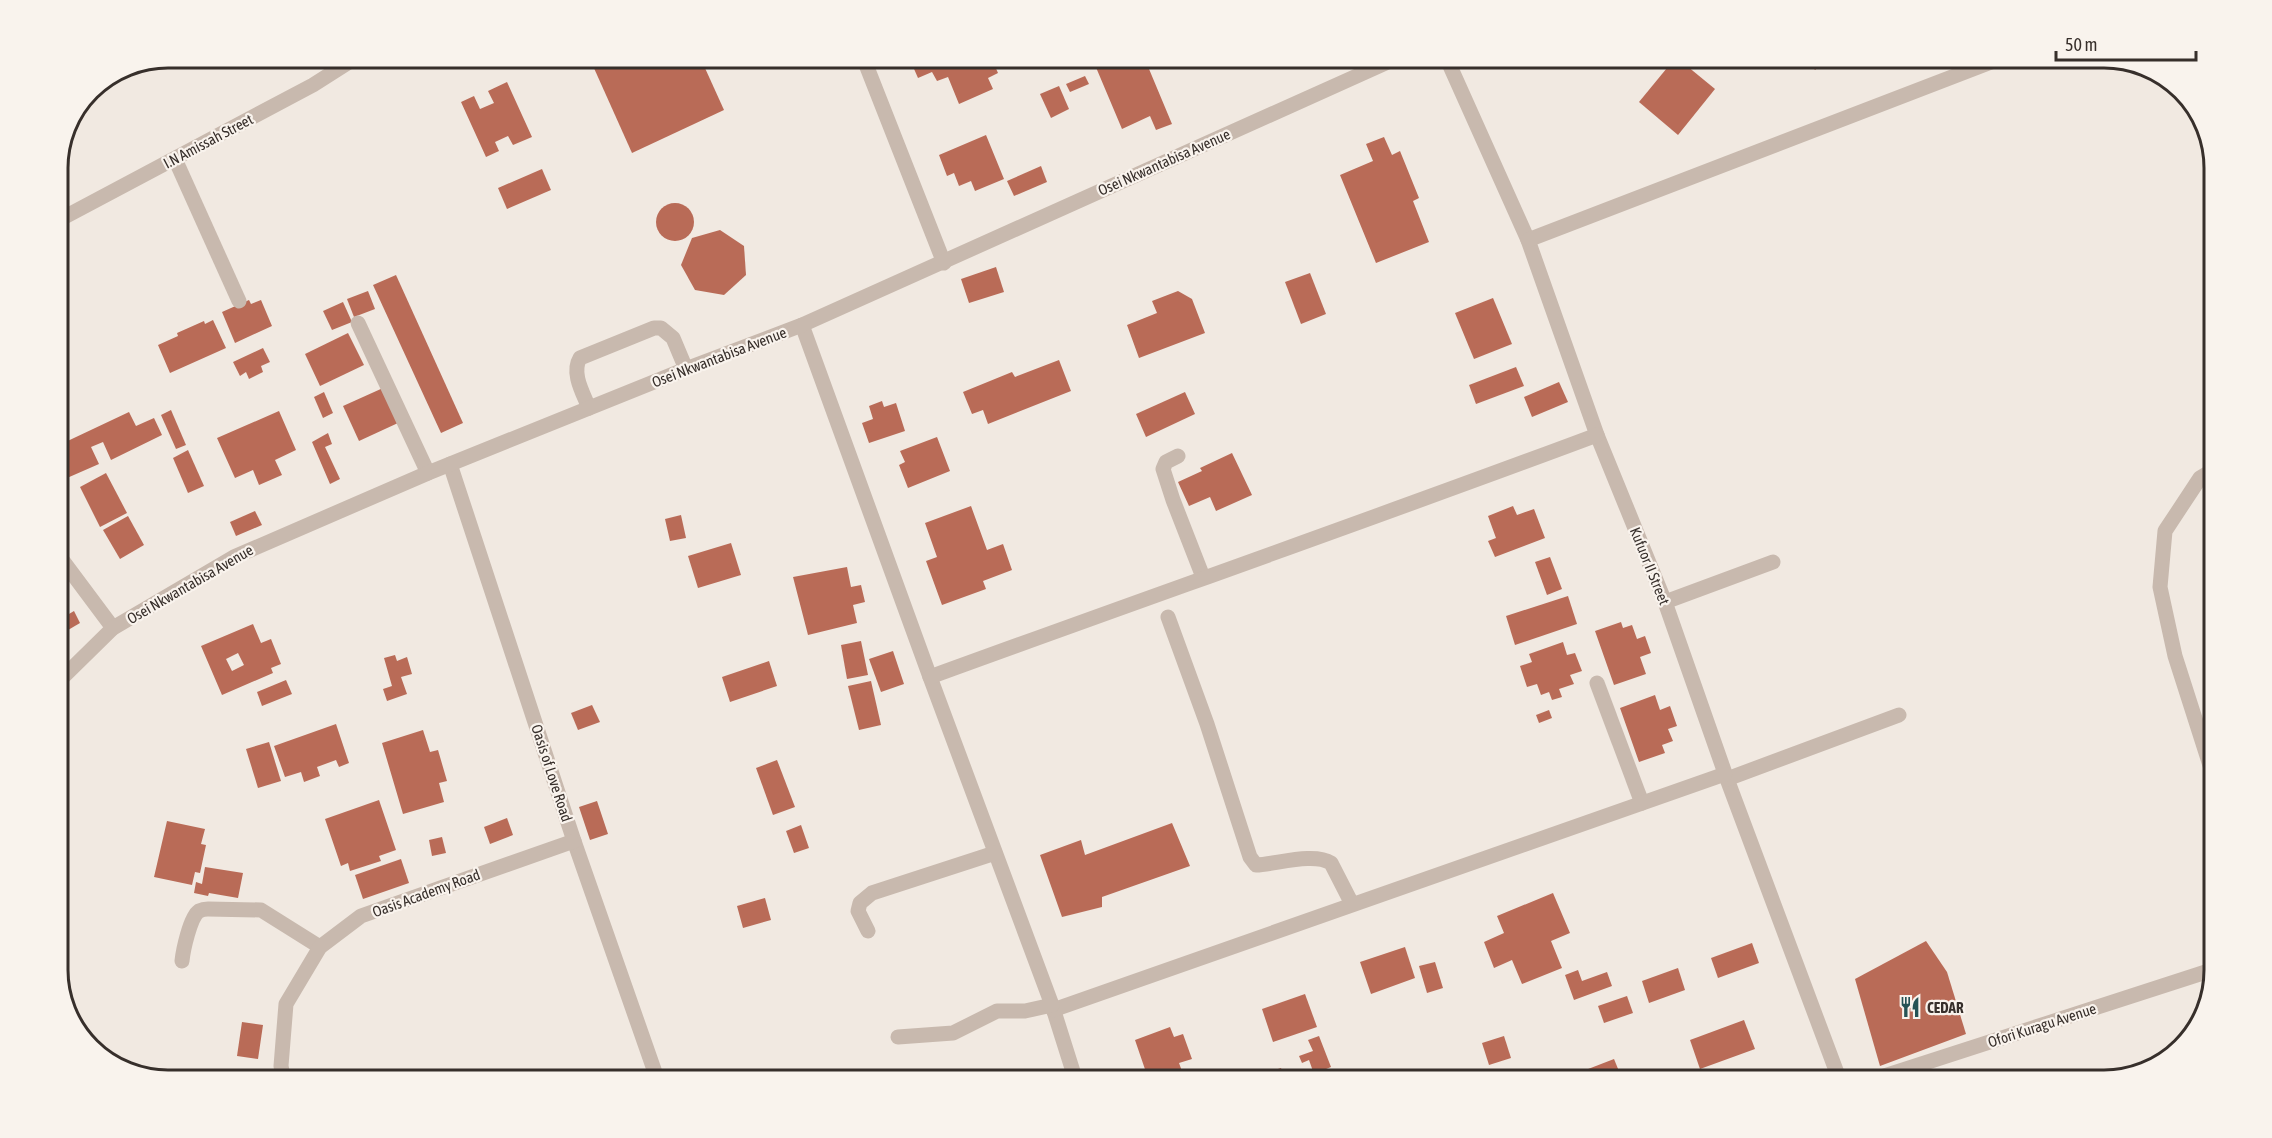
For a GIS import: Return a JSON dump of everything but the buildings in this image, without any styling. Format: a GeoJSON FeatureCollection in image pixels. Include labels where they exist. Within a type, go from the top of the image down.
{"type":"FeatureCollection","features":[{"type":"Feature","properties":{"kind":"street","name":"I.N Amissah Street"},"geometry":{"type":"LineString","coordinates":[[68,215],[313,85],[340,68]]}},
{"type":"Feature","properties":{"kind":"street"},"geometry":{"type":"LineString","coordinates":[[871,68],[944,263]]}},
{"type":"Feature","properties":{"kind":"street","name":"Osei Nkwantabisa Avenue"},"geometry":{"type":"LineString","coordinates":[[68,672],[113,628],[234,557],[450,464],[802,325],[1374,68]]}},
{"type":"Feature","properties":{"kind":"street","name":"Kufuor II Street"},"geometry":{"type":"LineString","coordinates":[[1451,68],[1528,240],[1597,435],[1665,602],[1726,776],[1836,1070]]}},
{"type":"Feature","properties":{"kind":"street"},"geometry":{"type":"LineString","coordinates":[[1528,240],[1975,68]]}},
{"type":"Feature","properties":{"kind":"street"},"geometry":{"type":"LineString","coordinates":[[175,159],[239,301]]}},
{"type":"Feature","properties":{"kind":"street"},"geometry":{"type":"LineString","coordinates":[[358,323],[428,473]]}},
{"type":"Feature","properties":{"kind":"street"},"geometry":{"type":"LineString","coordinates":[[802,325],[1052,1008],[1072,1070]]}},
{"type":"Feature","properties":{"kind":"street"},"geometry":{"type":"LineString","coordinates":[[589,408],[577,375],[576,365],[580,358],[661,327],[673,338],[686,369]]}},
{"type":"Feature","properties":{"kind":"street"},"geometry":{"type":"LineString","coordinates":[[930,678],[1203,577],[1386,514],[1597,435]]}},
{"type":"Feature","properties":{"kind":"street"},"geometry":{"type":"LineString","coordinates":[[1178,456],[1166,462],[1163,469],[1203,577]]}},
{"type":"Feature","properties":{"kind":"street","name":"Oasis of Love Road"},"geometry":{"type":"LineString","coordinates":[[450,464],[574,841],[654,1070]]}},
{"type":"Feature","properties":{"kind":"street"},"geometry":{"type":"LineString","coordinates":[[2204,476],[2200,478],[2165,531],[2160,587],[2175,656],[2204,747]]}},
{"type":"Feature","properties":{"kind":"street"},"geometry":{"type":"LineString","coordinates":[[1665,602],[1773,562]]}},
{"type":"Feature","properties":{"kind":"street"},"geometry":{"type":"LineString","coordinates":[[68,568],[113,628]]}},
{"type":"Feature","properties":{"kind":"street"},"geometry":{"type":"LineString","coordinates":[[1168,617],[1207,724],[1250,857],[1256,865],[1314,858],[1325,859],[1331,863],[1352,904]]}},
{"type":"Feature","properties":{"kind":"street"},"geometry":{"type":"LineString","coordinates":[[1597,683],[1642,803]]}},
{"type":"Feature","properties":{"kind":"street"},"geometry":{"type":"LineString","coordinates":[[898,1037],[953,1033],[997,1011],[1052,1008],[1899,715]]}},
{"type":"Feature","properties":{"kind":"street","name":"Oasis Academy Road"},"geometry":{"type":"LineString","coordinates":[[282,1070],[286,1004],[320,947],[361,916],[574,841]]}},
{"type":"Feature","properties":{"kind":"street"},"geometry":{"type":"LineString","coordinates":[[868,931],[858,911],[860,903],[872,893],[995,853]]}},
{"type":"Feature","properties":{"kind":"street"},"geometry":{"type":"LineString","coordinates":[[182,961],[183,949],[195,915],[199,910],[208,909],[261,910],[320,947]]}},
{"type":"Feature","properties":{"kind":"street","name":"Ofori Kuragu Avenue"},"geometry":{"type":"LineString","coordinates":[[1903,1070],[2204,973]]}},
{"type":"Feature","properties":{"kind":"place","name":"CEDAR"},"geometry":{"type":"Point","coordinates":[1910,1007]}}]}
